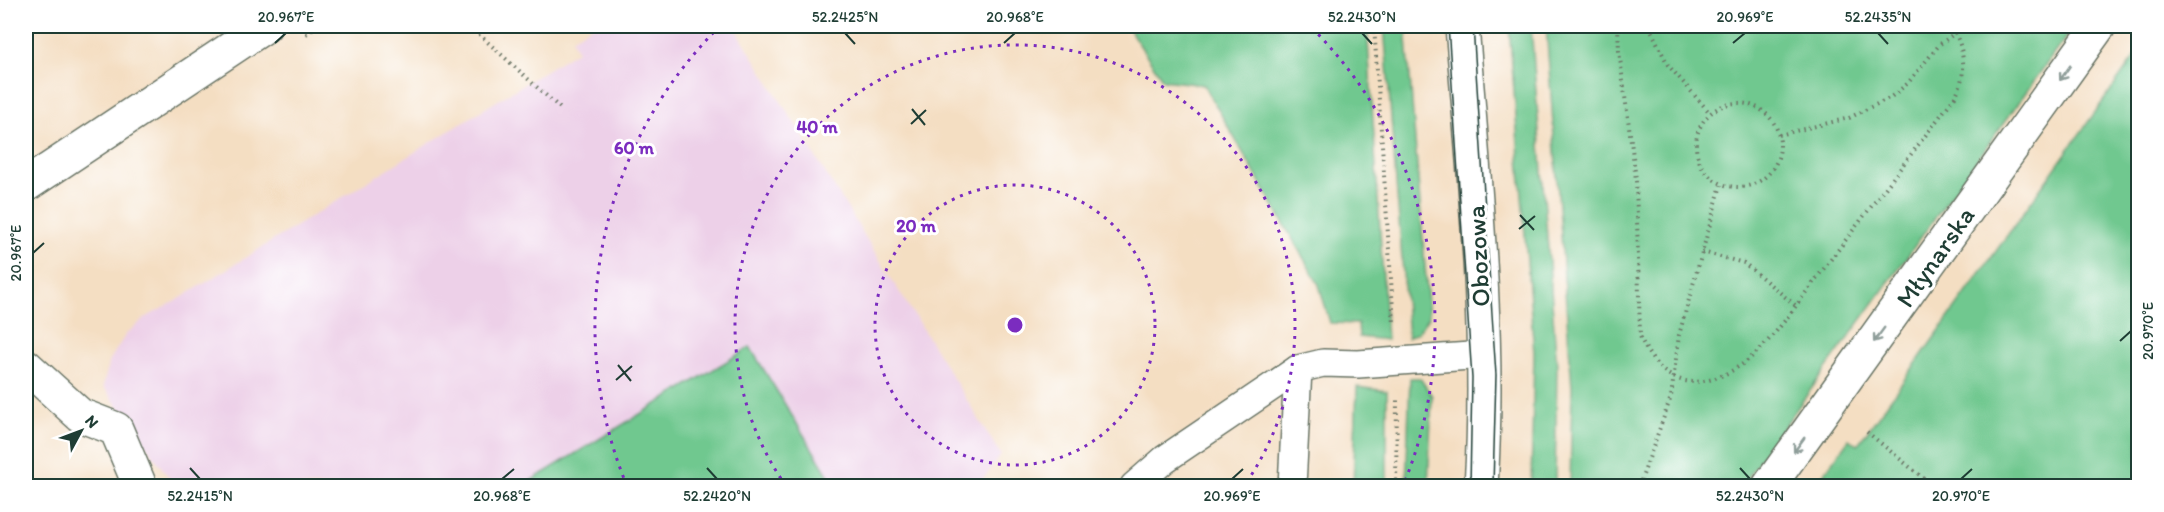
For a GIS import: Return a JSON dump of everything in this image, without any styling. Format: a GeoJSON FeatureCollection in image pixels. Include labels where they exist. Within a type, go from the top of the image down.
{"type":"FeatureCollection","features":[{"type":"Feature","properties":{"kind":"street"},"geometry":{"type":"LineString","coordinates":[[26,185],[265,26]]}},
{"type":"Feature","properties":{"kind":"street","name":"Obozowa"},"geometry":{"type":"LineString","coordinates":[[1462,26],[1484,355],[1485,433],[1481,486]]}},
{"type":"Feature","properties":{"kind":"street","name":"Młynarska"},"geometry":{"type":"LineString","coordinates":[[1770,486],[2099,26]]}},
{"type":"Feature","properties":{"kind":"street"},"geometry":{"type":"LineString","coordinates":[[26,366],[80,415],[116,429],[140,486]]}},
{"type":"Feature","properties":{"kind":"lane"},"geometry":{"type":"LineString","coordinates":[[1134,486],[1165,459],[1298,369],[1323,363],[1484,355]]}},
{"type":"Feature","properties":{"kind":"lane"},"geometry":{"type":"LineString","coordinates":[[1292,486],[1298,369]]}},
{"type":"Feature","properties":{"kind":"path"},"geometry":{"type":"LineString","coordinates":[[470,26],[561,109]]}},
{"type":"Feature","properties":{"kind":"path"},"geometry":{"type":"LineString","coordinates":[[1374,26],[1397,361],[1396,486]]}},
{"type":"Feature","properties":{"kind":"path"},"geometry":{"type":"LineString","coordinates":[[1618,26],[1618,51],[1636,179],[1638,327],[1649,356],[1673,379],[1696,380],[1721,375],[1738,367],[1753,355],[1795,305],[1954,98],[1962,81],[1963,64],[1961,48],[1951,26]]}},
{"type":"Feature","properties":{"kind":"path"},"geometry":{"type":"LineString","coordinates":[[1649,26],[1668,65],[1710,113]]}},
{"type":"Feature","properties":{"kind":"path"},"geometry":{"type":"LineString","coordinates":[[1779,135],[1849,118],[1891,97],[1907,84],[1940,44],[1965,26]]}},
{"type":"Feature","properties":{"kind":"path"},"geometry":{"type":"LineString","coordinates":[[1742,103],[1759,108],[1771,119],[1779,135],[1780,150],[1776,165],[1767,177],[1754,185],[1738,188],[1721,185],[1710,178],[1701,167],[1696,153],[1695,138],[1700,124],[1710,113],[1725,105],[1742,103]]}},
{"type":"Feature","properties":{"kind":"path"},"geometry":{"type":"LineString","coordinates":[[1639,486],[1671,397],[1679,335],[1721,185]]}},
{"type":"Feature","properties":{"kind":"path"},"geometry":{"type":"LineString","coordinates":[[1702,252],[1744,263],[1795,305]]}},
{"type":"Feature","properties":{"kind":"path"},"geometry":{"type":"LineString","coordinates":[[1867,432],[1934,486]]}},
{"type":"Feature","properties":{"kind":"path"},"geometry":{"type":"LineString","coordinates":[[1918,486],[1924,478]]}},
{"type":"Feature","properties":{"kind":"shaded area"},"geometry":{"type":"Polygon","coordinates":[[[592,26],[734,26],[1001,455],[978,486],[175,486],[103,386],[110,360],[126,334],[145,318],[181,298],[577,51],[572,39],[592,26]]]}},
{"type":"Feature","properties":{"kind":"green space"},"geometry":{"type":"Polygon","coordinates":[[[1127,26],[1367,26],[1387,340],[1359,337],[1358,324],[1330,323],[1319,285],[1204,85],[1163,80],[1127,26]]]}},
{"type":"Feature","properties":{"kind":"green space"},"geometry":{"type":"Polygon","coordinates":[[[1384,26],[1406,26],[1429,317],[1418,332],[1408,338],[1384,26]]]}},
{"type":"Feature","properties":{"kind":"green space"},"geometry":{"type":"Polygon","coordinates":[[[1509,26],[1531,26],[1557,367],[1555,486],[1531,486],[1534,353],[1509,26]]]}},
{"type":"Feature","properties":{"kind":"green space"},"geometry":{"type":"Polygon","coordinates":[[[1546,26],[2074,26],[1741,486],[1570,486],[1572,388],[1546,26]]]}},
{"type":"Feature","properties":{"kind":"green space"},"geometry":{"type":"Polygon","coordinates":[[[2138,52],[2138,486],[1815,486],[1849,439],[1857,445],[1867,432],[2138,52]]]}},
{"type":"Feature","properties":{"kind":"green space"},"geometry":{"type":"Polygon","coordinates":[[[750,347],[835,486],[522,486],[750,347]]]}},
{"type":"Feature","properties":{"kind":"green space"},"geometry":{"type":"Polygon","coordinates":[[[1410,378],[1420,378],[1432,396],[1428,486],[1406,486],[1410,378]]]}},
{"type":"Feature","properties":{"kind":"green space"},"geometry":{"type":"Polygon","coordinates":[[[1357,387],[1387,391],[1387,486],[1353,486],[1357,387]]]}},
{"type":"Feature","properties":{"kind":"tram line"},"geometry":{"type":"LineString","coordinates":[[1448,26],[1472,378],[1470,486]]}},
{"type":"Feature","properties":{"kind":"tram line"},"geometry":{"type":"LineString","coordinates":[[1473,26],[1496,375],[1493,486]]}}]}
